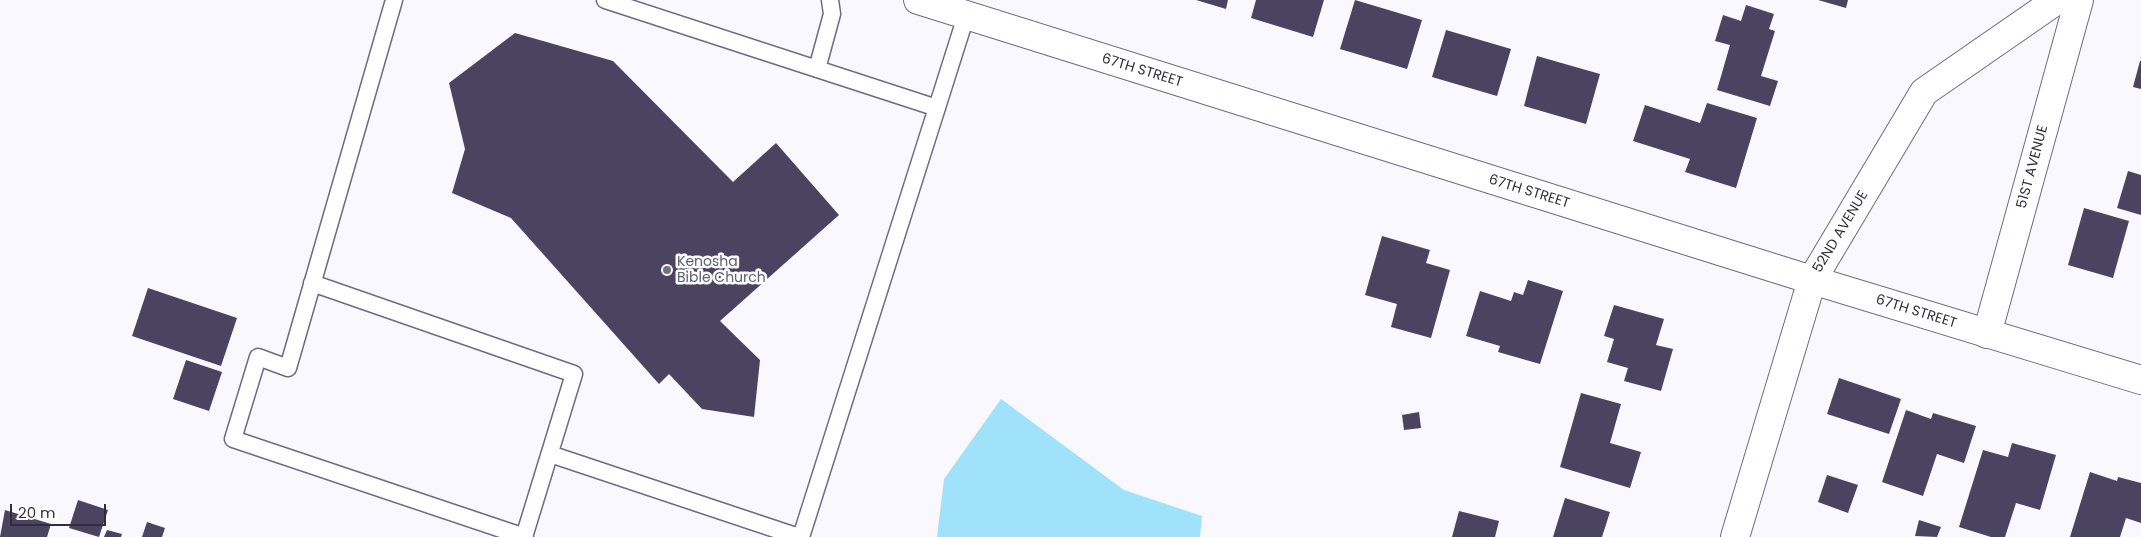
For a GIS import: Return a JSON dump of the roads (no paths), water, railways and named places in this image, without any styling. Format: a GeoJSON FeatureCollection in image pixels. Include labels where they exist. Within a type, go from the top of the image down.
{"type":"FeatureCollection","features":[{"type":"Feature","properties":{"kind":"street","name":"67TH STREET"},"geometry":{"type":"LineString","coordinates":[[918,0],[1812,280],[2141,380]]}},
{"type":"Feature","properties":{"kind":"street","name":"52ND AVENUE"},"geometry":{"type":"LineString","coordinates":[[1735,537],[1812,280],[1924,92],[2057,0]]}},
{"type":"Feature","properties":{"kind":"street","name":"51ST AVENUE"},"geometry":{"type":"LineString","coordinates":[[1987,334],[2079,0]]}},
{"type":"Feature","properties":{"kind":"lane"},"geometry":{"type":"LineString","coordinates":[[312,283],[574,374],[524,537],[233,439],[258,357],[288,368],[312,283],[394,0]]}},
{"type":"Feature","properties":{"kind":"lane"},"geometry":{"type":"LineString","coordinates":[[605,0],[938,108]]}},
{"type":"Feature","properties":{"kind":"lane"},"geometry":{"type":"LineString","coordinates":[[817,69],[832,14],[830,0]]}},
{"type":"Feature","properties":{"kind":"lane"},"geometry":{"type":"LineString","coordinates":[[550,454],[800,537],[966,16]]}},
{"type":"Feature","properties":{"kind":"water"},"geometry":{"type":"Polygon","coordinates":[[[1001,399],[1124,490],[1202,516],[1200,537],[937,537],[944,479],[1001,399]]]}},
{"type":"Feature","properties":{"kind":"place","name":"Kenosha Bible Church"},"geometry":{"type":"Point","coordinates":[667,270]}}]}
